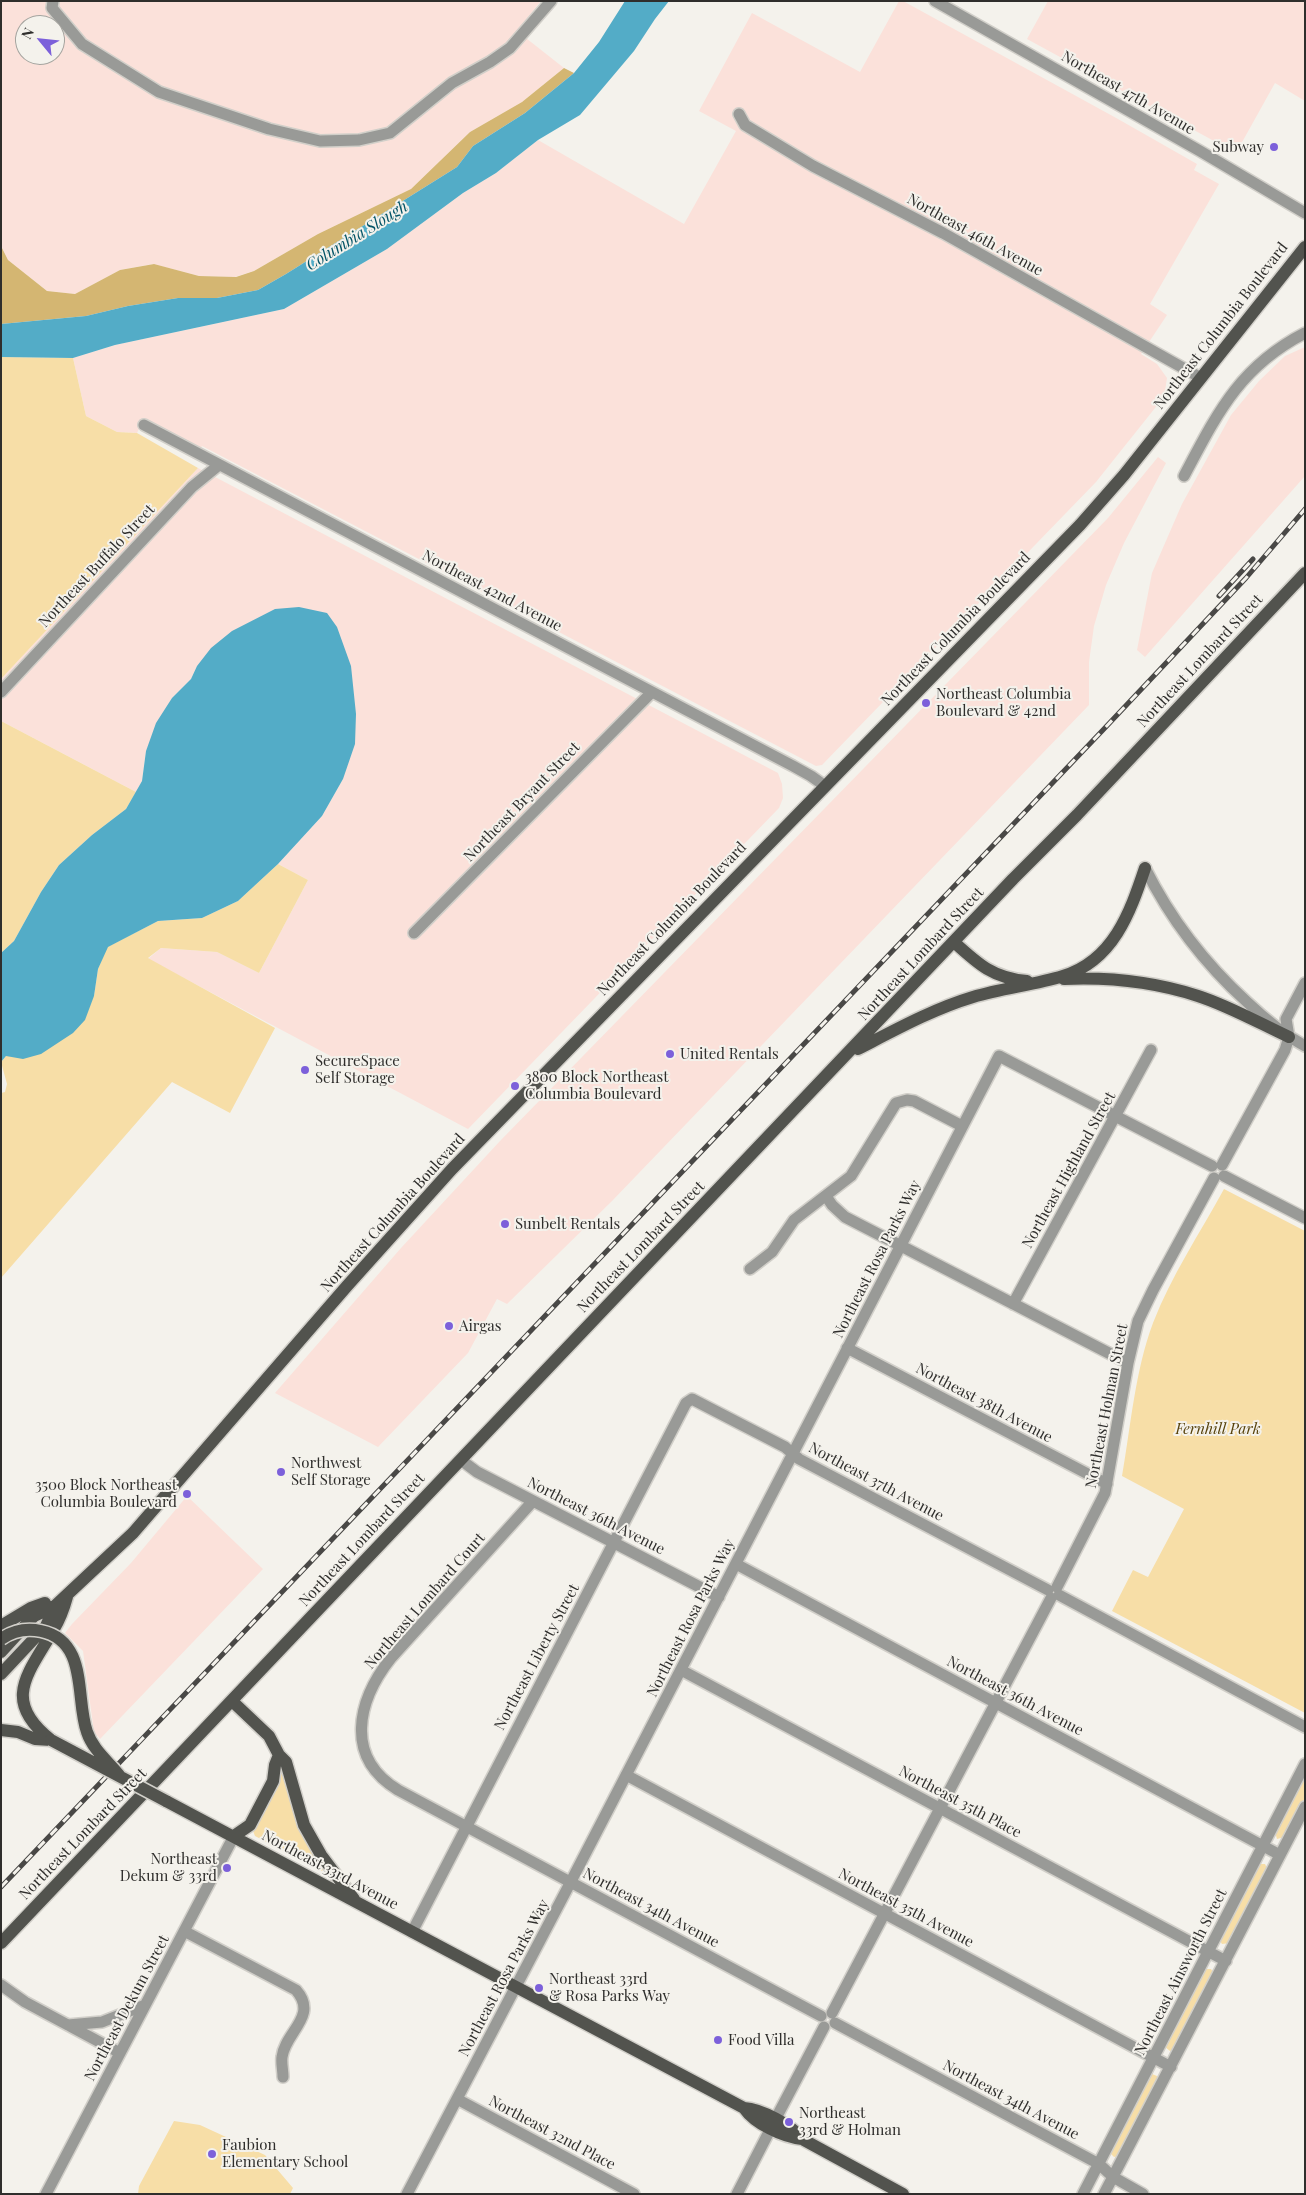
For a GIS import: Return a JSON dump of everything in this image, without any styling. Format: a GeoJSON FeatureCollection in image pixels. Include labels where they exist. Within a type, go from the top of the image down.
{"type":"FeatureCollection","features":[{"type":"Feature","properties":{"kind":"main road","name":"Northeast Columbia Boulevard"},"geometry":{"type":"LineString","coordinates":[[1,1652],[34,1616],[55,1606],[146,1520],[353,1280],[450,1172],[1094,510],[1305,247]]}},
{"type":"Feature","properties":{"kind":"main road","name":"Northeast Lombard Street"},"geometry":{"type":"LineString","coordinates":[[1,1943],[1305,573]]}},
{"type":"Feature","properties":{"kind":"main road"},"geometry":{"type":"LineString","coordinates":[[849,1053],[915,1020],[972,998],[1049,980],[1077,970],[1109,946],[1118,935],[1130,911],[1145,868]]}},
{"type":"Feature","properties":{"kind":"main road"},"geometry":{"type":"LineString","coordinates":[[954,942],[977,964],[998,975],[1024,981],[1104,979],[1161,986],[1204,998],[1289,1038]]}},
{"type":"Feature","properties":{"kind":"main road"},"geometry":{"type":"LineString","coordinates":[[1,1626],[31,1608],[68,1594]]}},
{"type":"Feature","properties":{"kind":"main road","name":"Northeast 33rd Avenue"},"geometry":{"type":"LineString","coordinates":[[68,1594],[54,1631],[22,1680],[20,1696],[24,1712],[37,1729],[52,1740],[744,2108],[750,2117],[773,2124],[791,2138],[802,2139],[903,2194]]}},
{"type":"Feature","properties":{"kind":"main road","name":"Northeast Columbia Boulevard"},"geometry":{"type":"LineString","coordinates":[[1,1674],[46,1626],[55,1606]]}},
{"type":"Feature","properties":{"kind":"main road"},"geometry":{"type":"LineString","coordinates":[[1,1639],[15,1632],[30,1629],[48,1633],[64,1644],[76,1667],[87,1734],[96,1750],[119,1775]]}},
{"type":"Feature","properties":{"kind":"main road"},"geometry":{"type":"LineString","coordinates":[[232,1701],[269,1736],[279,1755],[286,1762],[300,1813],[311,1840],[356,1901]]}},
{"type":"Feature","properties":{"kind":"main road"},"geometry":{"type":"LineString","coordinates":[[6,1730],[35,1739],[52,1740]]}},
{"type":"Feature","properties":{"kind":"main road"},"geometry":{"type":"LineString","coordinates":[[234,1836],[250,1825],[270,1788],[275,1773],[274,1765],[279,1755]]}},
{"type":"Feature","properties":{"kind":"street"},"geometry":{"type":"LineString","coordinates":[[53,1],[52,8],[82,44],[159,92],[269,129],[320,141],[359,140],[390,132],[452,83],[490,62],[510,48],[551,1]]}},
{"type":"Feature","properties":{"kind":"street","name":"Northeast 47th Avenue"},"geometry":{"type":"LineString","coordinates":[[935,1],[1305,213]]}},
{"type":"Feature","properties":{"kind":"street","name":"Northeast 46th Avenue"},"geometry":{"type":"LineString","coordinates":[[739,114],[745,126],[813,166],[943,234],[1201,378]]}},
{"type":"Feature","properties":{"kind":"street"},"geometry":{"type":"LineString","coordinates":[[1184,476],[1215,417],[1239,384],[1270,356],[1305,333]]}},
{"type":"Feature","properties":{"kind":"street","name":"Northeast 42nd Avenue"},"geometry":{"type":"LineString","coordinates":[[144,425],[811,776],[825,786]]}},
{"type":"Feature","properties":{"kind":"street","name":"Northeast Buffalo Street"},"geometry":{"type":"LineString","coordinates":[[1,692],[192,487],[219,465]]}},
{"type":"Feature","properties":{"kind":"street","name":"Northeast Bryant Street"},"geometry":{"type":"LineString","coordinates":[[414,933],[652,692]]}},
{"type":"Feature","properties":{"kind":"street"},"geometry":{"type":"LineString","coordinates":[[1145,868],[1177,926],[1199,954],[1263,1018],[1289,1038],[1305,1046]]}},
{"type":"Feature","properties":{"kind":"street","name":"Northeast Holman Street"},"geometry":{"type":"LineString","coordinates":[[737,2194],[1100,1507],[1107,1484],[1134,1334],[1144,1309],[1286,1050],[1289,1038],[1286,1019],[1305,983]]}},
{"type":"Feature","properties":{"kind":"street","name":"Northeast Highland Street"},"geometry":{"type":"LineString","coordinates":[[1013,1304],[1151,1050]]}},
{"type":"Feature","properties":{"kind":"street","name":"Northeast Rosa Parks Way"},"geometry":{"type":"LineString","coordinates":[[407,2194],[516,1988],[999,1056],[1115,1116]]}},
{"type":"Feature","properties":{"kind":"street"},"geometry":{"type":"LineString","coordinates":[[750,1269],[772,1252],[794,1220],[847,1180],[858,1166],[890,1109],[896,1102],[914,1101],[962,1126]]}},
{"type":"Feature","properties":{"kind":"street"},"geometry":{"type":"LineString","coordinates":[[1115,1116],[1305,1218]]}},
{"type":"Feature","properties":{"kind":"street"},"geometry":{"type":"LineString","coordinates":[[826,1196],[837,1211],[1128,1363]]}},
{"type":"Feature","properties":{"kind":"street","name":"Northeast 38th Avenue"},"geometry":{"type":"LineString","coordinates":[[847,1348],[1107,1484]]}},
{"type":"Feature","properties":{"kind":"street","name":"Northeast 37th Avenue"},"geometry":{"type":"LineString","coordinates":[[692,1399],[785,1447],[799,1459],[1305,1727]]}},
{"type":"Feature","properties":{"kind":"street","name":"Northeast Liberty Street"},"geometry":{"type":"LineString","coordinates":[[412,1932],[686,1403],[692,1399]]}},
{"type":"Feature","properties":{"kind":"street","name":"Northeast 36th Avenue"},"geometry":{"type":"LineString","coordinates":[[461,1460],[477,1472],[719,1597]]}},
{"type":"Feature","properties":{"kind":"street","name":"Northeast Lombard Court"},"geometry":{"type":"LineString","coordinates":[[466,1826],[398,1790],[379,1777],[368,1760],[364,1748],[362,1738],[363,1712],[371,1688],[386,1664],[533,1500]]}},
{"type":"Feature","properties":{"kind":"street","name":"Northeast 36th Avenue"},"geometry":{"type":"LineString","coordinates":[[736,1564],[1280,1854]]}},
{"type":"Feature","properties":{"kind":"street","name":"Northeast 35th Place"},"geometry":{"type":"LineString","coordinates":[[681,1670],[1226,1960]]}},
{"type":"Feature","properties":{"kind":"street","name":"Northeast Ainsworth Street"},"geometry":{"type":"LineString","coordinates":[[1083,2194],[1305,1764]]}},
{"type":"Feature","properties":{"kind":"street","name":"Northeast 35th Avenue"},"geometry":{"type":"LineString","coordinates":[[626,1775],[1171,2067]]}},
{"type":"Feature","properties":{"kind":"street"},"geometry":{"type":"LineString","coordinates":[[1104,2194],[1305,1807]]}},
{"type":"Feature","properties":{"kind":"street","name":"Northeast 34th Avenue"},"geometry":{"type":"LineString","coordinates":[[466,1826],[1099,2164],[1112,2178],[1143,2194]]}},
{"type":"Feature","properties":{"kind":"street","name":"Northeast Dekum Street"},"geometry":{"type":"LineString","coordinates":[[46,2194],[234,1836]]}},
{"type":"Feature","properties":{"kind":"street"},"geometry":{"type":"LineString","coordinates":[[184,1931],[296,1990],[305,2003],[303,2014],[282,2056],[283,2077]]}},
{"type":"Feature","properties":{"kind":"street"},"geometry":{"type":"LineString","coordinates":[[1,1985],[24,2002],[120,2053]]}},
{"type":"Feature","properties":{"kind":"street"},"geometry":{"type":"LineString","coordinates":[[68,2025],[102,2022],[145,2005]]}},
{"type":"Feature","properties":{"kind":"street","name":"Northeast 32nd Place"},"geometry":{"type":"LineString","coordinates":[[457,2099],[634,2194]]}},
{"type":"Feature","properties":{"kind":"shaded area"},"geometry":{"type":"Polygon","coordinates":[[[1,1],[541,1],[517,31],[564,68],[522,102],[470,132],[411,189],[318,234],[254,271],[235,277],[199,276],[153,264],[120,270],[75,294],[47,291],[8,260],[1,246],[1,1]]]}},
{"type":"Feature","properties":{"kind":"shaded area"},"geometry":{"type":"Polygon","coordinates":[[[899,1],[903,1],[1197,164],[1194,170],[1219,184],[1150,304],[1167,315],[1141,354],[1157,364],[1167,378],[1165,391],[1159,403],[1096,482],[822,765],[816,766],[202,446],[197,455],[141,425],[137,433],[117,432],[86,416],[73,358],[115,345],[284,309],[387,249],[463,193],[496,173],[538,140],[684,224],[736,131],[699,111],[752,13],[860,72],[899,1]]]}},
{"type":"Feature","properties":{"kind":"shaded area"},"geometry":{"type":"Polygon","coordinates":[[[1048,1],[1305,1],[1305,101],[1275,83],[1236,153],[1027,39],[1048,1]]]}},
{"type":"Feature","properties":{"kind":"shaded area"},"geometry":{"type":"Polygon","coordinates":[[[564,68],[574,73],[525,113],[473,146],[457,167],[258,290],[217,298],[178,298],[128,306],[86,316],[1,324],[1,246],[8,260],[47,291],[75,294],[120,270],[154,264],[199,276],[236,277],[254,271],[318,234],[411,189],[470,132],[522,102],[564,68]]]}},
{"type":"Feature","properties":{"kind":"shaded area"},"geometry":{"type":"Polygon","coordinates":[[[1305,347],[1305,476],[1145,657],[1137,650],[1152,573],[1182,504],[1231,415],[1259,381],[1285,356],[1305,347]]]}},
{"type":"Feature","properties":{"kind":"shaded area"},"geometry":{"type":"Polygon","coordinates":[[[1158,457],[1166,463],[1124,543],[1106,585],[1094,626],[1089,662],[1089,705],[612,1201],[507,1304],[497,1299],[468,1353],[378,1447],[275,1393],[401,1248],[500,1141],[1108,518],[1158,457]]]}},
{"type":"Feature","properties":{"kind":"shaded area"},"geometry":{"type":"Polygon","coordinates":[[[198,468],[778,773],[782,784],[783,798],[779,808],[468,1129],[148,959],[161,948],[217,952],[259,973],[308,880],[278,864],[322,816],[343,779],[197,666],[191,679],[172,698],[146,751],[142,781],[136,792],[1,721],[1,679],[198,468]]]}},
{"type":"Feature","properties":{"kind":"shaded area"},"geometry":{"type":"Polygon","coordinates":[[[187,1496],[263,1569],[100,1739],[94,1732],[83,1651],[65,1633],[131,1563],[187,1496]]]}},
{"type":"Feature","properties":{"kind":"green space"},"geometry":{"type":"Polygon","coordinates":[[[1,357],[73,358],[86,416],[117,432],[137,433],[198,468],[1,679],[1,357]]]}},
{"type":"Feature","properties":{"kind":"green space"},"geometry":{"type":"Polygon","coordinates":[[[1,721],[136,792],[126,809],[92,835],[59,865],[41,892],[14,941],[1,953],[1,721]]]}},
{"type":"Feature","properties":{"kind":"green space"},"geometry":{"type":"Polygon","coordinates":[[[278,864],[308,880],[259,973],[217,952],[161,948],[148,958],[275,1028],[230,1113],[172,1082],[1,1278],[1,1093],[5,1092],[7,1084],[1,1062],[6,1056],[11,1056],[94,996],[98,969],[107,947],[158,921],[202,918],[238,901],[278,864]]]}},
{"type":"Feature","properties":{"kind":"green space","name":"Fernhill Park"},"geometry":{"type":"Polygon","coordinates":[[[1224,1189],[1305,1231],[1305,1713],[1112,1611],[1133,1570],[1148,1577],[1184,1509],[1122,1476],[1134,1398],[1142,1360],[1153,1323],[1177,1272],[1224,1189]]]}},
{"type":"Feature","properties":{"kind":"green space"},"geometry":{"type":"Polygon","coordinates":[[[280,1766],[297,1820],[324,1868],[322,1871],[255,1836],[253,1831],[280,1766]]]}},
{"type":"Feature","properties":{"kind":"green space"},"geometry":{"type":"Polygon","coordinates":[[[1305,1774],[1305,1798],[1284,1837],[1277,1839],[1275,1832],[1305,1774]]]}},
{"type":"Feature","properties":{"kind":"green space"},"geometry":{"type":"Polygon","coordinates":[[[1258,1864],[1265,1864],[1268,1870],[1230,1943],[1222,1944],[1220,1941],[1258,1864]]]}},
{"type":"Feature","properties":{"kind":"green space"},"geometry":{"type":"Polygon","coordinates":[[[1204,1969],[1211,1969],[1214,1974],[1173,2050],[1170,2051],[1165,2047],[1204,1969]]]}},
{"type":"Feature","properties":{"kind":"green space"},"geometry":{"type":"Polygon","coordinates":[[[1149,2075],[1157,2076],[1158,2080],[1118,2156],[1114,2157],[1110,2153],[1149,2075]]]}},
{"type":"Feature","properties":{"kind":"green space"},"geometry":{"type":"Polygon","coordinates":[[[174,2121],[200,2125],[265,2155],[293,2188],[290,2194],[138,2194],[139,2186],[174,2121]]]}},
{"type":"Feature","properties":{"kind":"water","name":"Columbia Slough"},"geometry":{"type":"Polygon","coordinates":[[[625,1],[669,1],[634,51],[580,115],[538,140],[496,173],[463,193],[387,249],[284,309],[115,345],[73,358],[1,357],[1,324],[86,316],[128,306],[178,298],[217,298],[258,290],[457,167],[473,146],[525,113],[574,73],[599,42],[625,1]]]}},
{"type":"Feature","properties":{"kind":"water"},"geometry":{"type":"Polygon","coordinates":[[[299,607],[327,613],[337,627],[351,666],[356,714],[355,744],[343,779],[322,816],[278,864],[238,901],[202,918],[158,921],[108,947],[98,969],[94,996],[85,1020],[73,1033],[41,1054],[23,1059],[6,1056],[1,1062],[1,953],[14,941],[41,892],[59,865],[92,835],[126,809],[142,781],[146,751],[156,723],[172,698],[191,679],[197,666],[211,648],[232,631],[275,609],[299,607]]]}},
{"type":"Feature","properties":{"kind":"railway"},"geometry":{"type":"LineString","coordinates":[[1,1887],[1102,731],[1246,578],[1305,509]]}},
{"type":"Feature","properties":{"kind":"railway"},"geometry":{"type":"LineString","coordinates":[[1219,596],[1253,559]]}},
{"type":"Feature","properties":{"kind":"place","name":"Subway"},"geometry":{"type":"Point","coordinates":[1274,147]}},
{"type":"Feature","properties":{"kind":"place","name":"Northeast Columbia Boulevard & 42nd"},"geometry":{"type":"Point","coordinates":[926,703]}},
{"type":"Feature","properties":{"kind":"place","name":"United Rentals"},"geometry":{"type":"Point","coordinates":[670,1054]}},
{"type":"Feature","properties":{"kind":"place","name":"SecureSpace Self Storage"},"geometry":{"type":"Point","coordinates":[305,1070]}},
{"type":"Feature","properties":{"kind":"place","name":"3800 Block Northeast Columbia Boulevard"},"geometry":{"type":"Point","coordinates":[515,1086]}},
{"type":"Feature","properties":{"kind":"place","name":"Sunbelt Rentals"},"geometry":{"type":"Point","coordinates":[505,1224]}},
{"type":"Feature","properties":{"kind":"place","name":"Airgas"},"geometry":{"type":"Point","coordinates":[449,1326]}},
{"type":"Feature","properties":{"kind":"place","name":"Northwest Self Storage"},"geometry":{"type":"Point","coordinates":[281,1472]}},
{"type":"Feature","properties":{"kind":"place","name":"3500 Block Northeast Columbia Boulevard"},"geometry":{"type":"Point","coordinates":[187,1494]}},
{"type":"Feature","properties":{"kind":"place","name":"Northeast Dekum & 33rd"},"geometry":{"type":"Point","coordinates":[227,1868]}},
{"type":"Feature","properties":{"kind":"place","name":"Northeast 33rd & Rosa Parks Way"},"geometry":{"type":"Point","coordinates":[539,1988]}},
{"type":"Feature","properties":{"kind":"place","name":"Food Villa"},"geometry":{"type":"Point","coordinates":[718,2040]}},
{"type":"Feature","properties":{"kind":"place","name":"Northeast 33rd & Holman"},"geometry":{"type":"Point","coordinates":[789,2122]}},
{"type":"Feature","properties":{"kind":"place","name":"Faubion Elementary School"},"geometry":{"type":"Point","coordinates":[212,2154]}}]}
